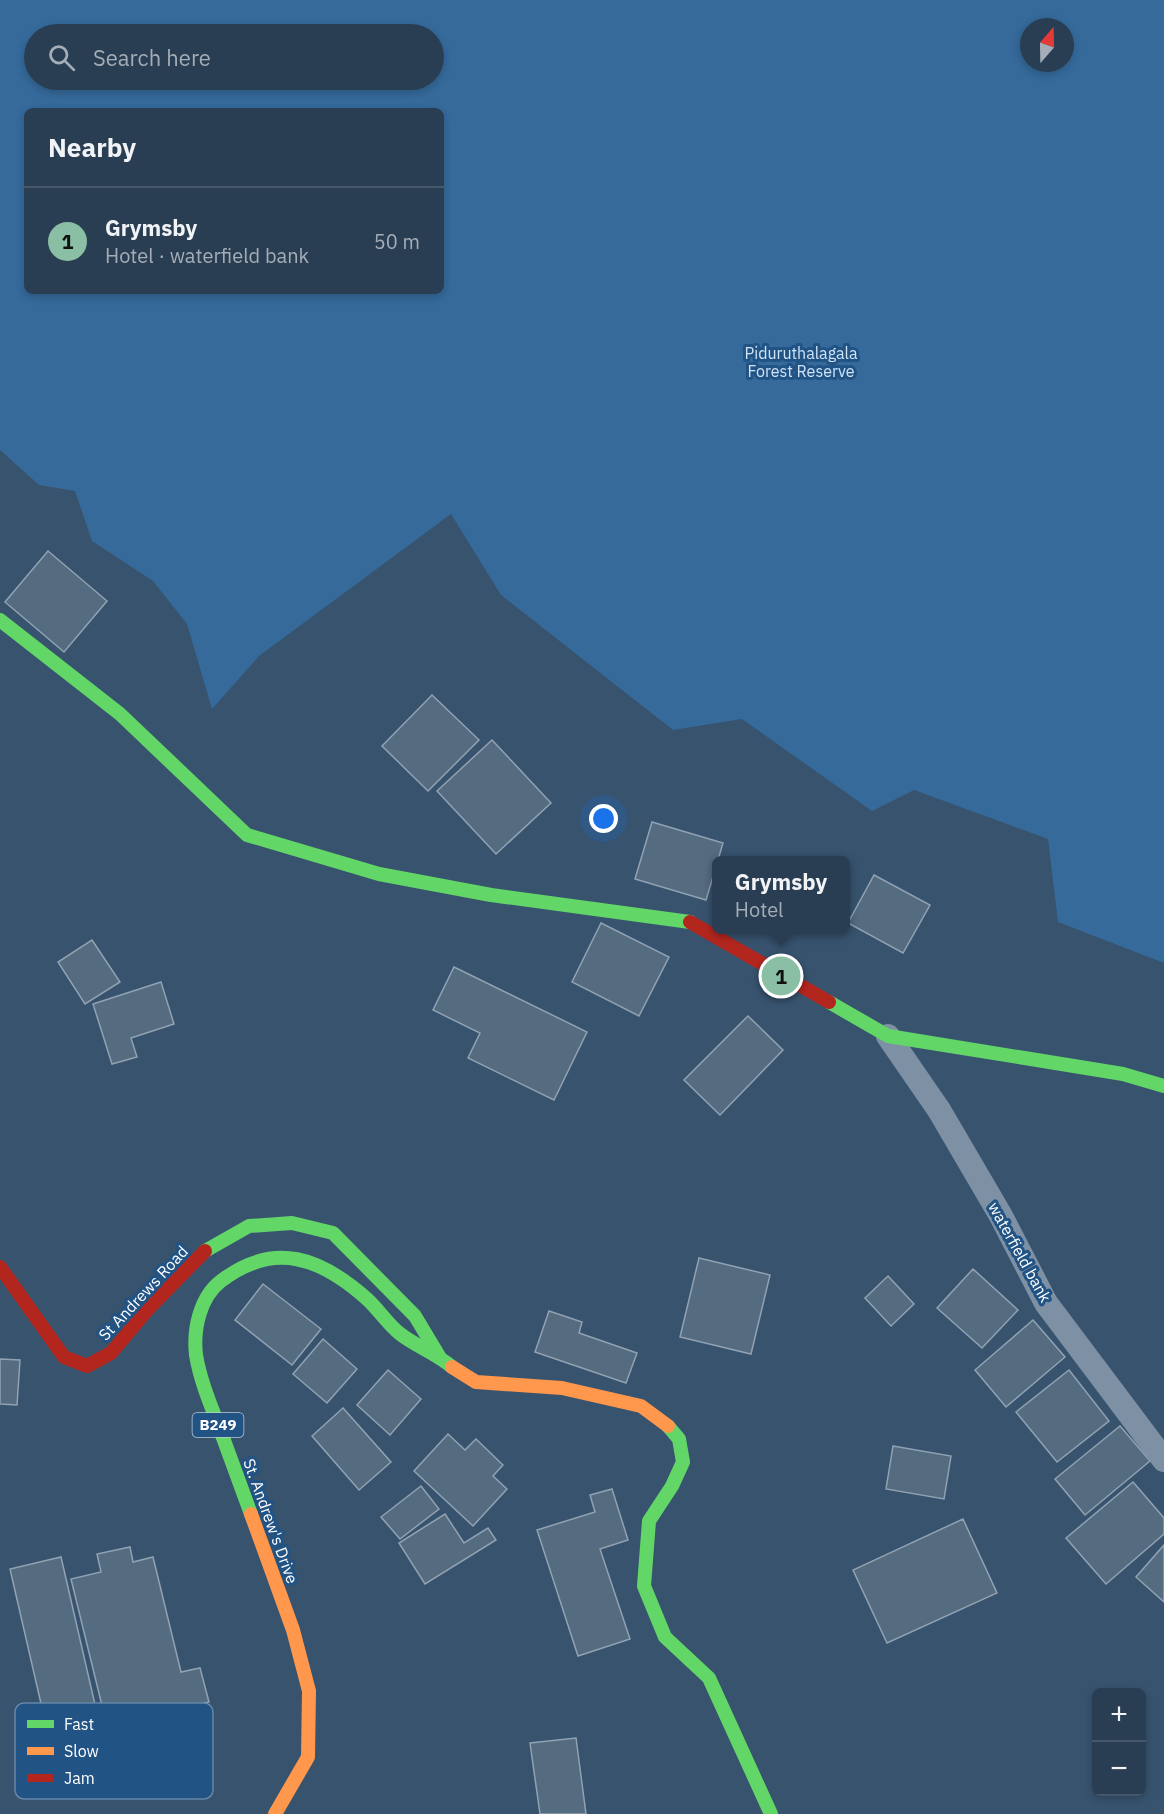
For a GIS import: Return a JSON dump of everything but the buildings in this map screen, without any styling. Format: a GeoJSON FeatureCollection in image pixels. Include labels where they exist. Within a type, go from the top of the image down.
{"type":"FeatureCollection","features":[{"type":"Feature","properties":{"kind":"street"},"geometry":{"type":"LineString","coordinates":[[0,620],[120,714],[248,835],[390,876],[491,895],[688,921],[888,1036],[1123,1074],[1164,1086]]}},
{"type":"Feature","properties":{"kind":"street","name":"waterfield bank"},"geometry":{"type":"LineString","coordinates":[[888,1036],[939,1110],[1001,1216],[1046,1303],[1164,1460]]}},
{"type":"Feature","properties":{"kind":"street","name":"St Andrews Road"},"geometry":{"type":"LineString","coordinates":[[0,1267],[64,1357],[87,1366],[111,1353],[148,1309],[202,1253],[249,1226],[292,1223],[333,1233],[415,1316],[439,1356]]}},
{"type":"Feature","properties":{"kind":"street","name":"St. Andrew's Drive"},"geometry":{"type":"LineString","coordinates":[[275,1814],[308,1757],[309,1691],[293,1630],[202,1381],[196,1353],[196,1323],[211,1289],[237,1269],[268,1257],[298,1258],[325,1268],[367,1299],[399,1333],[439,1356],[459,1373],[476,1382],[562,1388],[641,1406],[667,1425],[679,1439],[683,1462],[672,1486],[649,1521],[644,1586],[665,1637],[709,1678],[771,1814]]}},
{"type":"Feature","properties":{"kind":"green space","name":"Piduruthalagala Forest Reserve"},"geometry":{"type":"Polygon","coordinates":[[[0,0],[1164,0],[1164,963],[1058,922],[1048,839],[914,790],[872,811],[742,719],[673,730],[501,595],[451,514],[259,656],[212,709],[187,624],[153,581],[92,541],[75,491],[39,485],[0,450],[0,0]]]}},
{"type":"Feature","properties":{"kind":"traffic: fast"},"geometry":{"type":"LineString","coordinates":[[0,620],[120,714],[247,835],[379,874],[491,895],[690,922]]}},
{"type":"Feature","properties":{"kind":"traffic: fast"},"geometry":{"type":"LineString","coordinates":[[829,1002],[888,1036],[1123,1074],[1164,1086]]}},
{"type":"Feature","properties":{"kind":"traffic: fast"},"geometry":{"type":"LineString","coordinates":[[205,1251],[249,1226],[292,1223],[333,1233],[415,1316],[439,1356]]}},
{"type":"Feature","properties":{"kind":"traffic: fast"},"geometry":{"type":"LineString","coordinates":[[251,1514],[205,1390],[196,1355],[197,1324],[203,1305],[221,1281],[241,1268],[260,1261],[279,1258],[297,1259],[315,1264],[350,1285],[371,1303],[399,1333],[452,1367]]}},
{"type":"Feature","properties":{"kind":"traffic: fast"},"geometry":{"type":"LineString","coordinates":[[668,1426],[679,1439],[683,1462],[672,1486],[649,1521],[644,1586],[665,1637],[709,1678],[771,1814]]}},
{"type":"Feature","properties":{"kind":"traffic: slow"},"geometry":{"type":"LineString","coordinates":[[452,1367],[476,1382],[562,1388],[641,1406],[668,1426]]}},
{"type":"Feature","properties":{"kind":"traffic: slow"},"geometry":{"type":"LineString","coordinates":[[251,1514],[293,1630],[309,1691],[308,1757],[275,1814]]}},
{"type":"Feature","properties":{"kind":"traffic: jam"},"geometry":{"type":"LineString","coordinates":[[690,922],[829,1002]]}},
{"type":"Feature","properties":{"kind":"traffic: jam"},"geometry":{"type":"LineString","coordinates":[[0,1267],[64,1357],[87,1366],[111,1353],[148,1309],[205,1251]]}},
{"type":"Feature","properties":{"kind":"place","name":"Grymsby"},"geometry":{"type":"Point","coordinates":[781,976]}}]}
